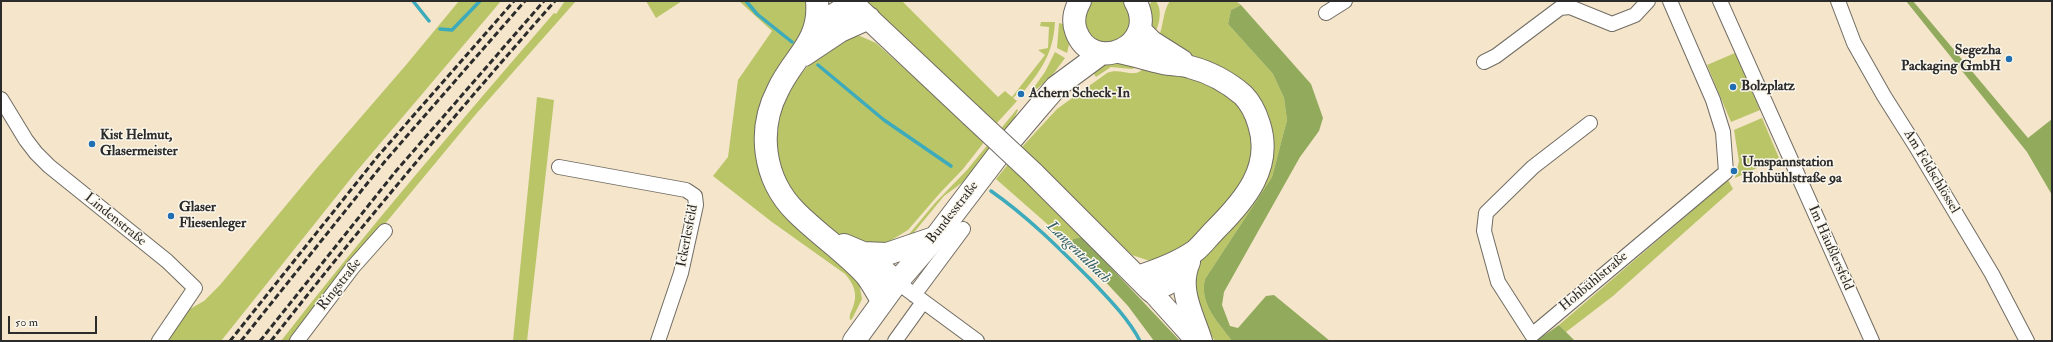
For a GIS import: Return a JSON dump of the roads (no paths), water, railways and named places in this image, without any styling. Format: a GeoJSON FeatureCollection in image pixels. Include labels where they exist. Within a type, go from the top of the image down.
{"type":"FeatureCollection","features":[{"type":"Feature","properties":{"kind":"main road"},"geometry":{"type":"LineString","coordinates":[[815,33],[817,1]]}},
{"type":"Feature","properties":{"kind":"main road"},"geometry":{"type":"LineString","coordinates":[[1056,87],[1072,58],[1078,36],[1074,19],[1080,1]]}},
{"type":"Feature","properties":{"kind":"main road"},"geometry":{"type":"LineString","coordinates":[[1056,87],[1110,52],[1128,47],[1136,39],[1140,30],[1140,11],[1135,1]]}},
{"type":"Feature","properties":{"kind":"main road"},"geometry":{"type":"LineString","coordinates":[[882,301],[865,274],[796,212],[783,197],[774,180],[768,162],[765,143],[766,123],[771,103],[780,85],[815,33],[827,19],[852,2],[1033,173],[1144,284],[1196,341]]}},
{"type":"Feature","properties":{"kind":"main road"},"geometry":{"type":"LineString","coordinates":[[798,58],[840,31],[869,18]]}},
{"type":"Feature","properties":{"kind":"main road"},"geometry":{"type":"LineString","coordinates":[[1140,30],[1152,42],[1190,66],[1225,82],[1245,97],[1256,114],[1262,136],[1263,151],[1262,163],[1252,188],[1225,220],[1194,251],[1156,270],[1144,284]]}},
{"type":"Feature","properties":{"kind":"main road"},"geometry":{"type":"LineString","coordinates":[[1078,36],[1088,47],[1163,63],[1190,66]]}},
{"type":"Feature","properties":{"kind":"main road","name":"Bundesstraße"},"geometry":{"type":"LineString","coordinates":[[854,341],[897,282],[935,238],[999,154],[1056,87]]}},
{"type":"Feature","properties":{"kind":"main road"},"geometry":{"type":"LineString","coordinates":[[824,236],[863,253],[897,282]]}},
{"type":"Feature","properties":{"kind":"main road"},"geometry":{"type":"LineString","coordinates":[[863,253],[887,254],[935,238]]}},
{"type":"Feature","properties":{"kind":"main road"},"geometry":{"type":"LineString","coordinates":[[1194,251],[1186,270],[1185,296],[1201,341]]}},
{"type":"Feature","properties":{"kind":"main road"},"geometry":{"type":"LineString","coordinates":[[1144,284],[1167,284],[1186,270]]}},
{"type":"Feature","properties":{"kind":"street"},"geometry":{"type":"LineString","coordinates":[[1326,13],[1345,1]]}},
{"type":"Feature","properties":{"kind":"street"},"geometry":{"type":"LineString","coordinates":[[1484,62],[1496,56],[1560,8],[1570,7],[1612,24],[1634,15],[1648,1]]}},
{"type":"Feature","properties":{"kind":"street","name":"Hohbühlstraße"},"geometry":{"type":"LineString","coordinates":[[1590,123],[1533,167],[1486,214],[1484,231],[1498,282],[1532,335],[1726,172],[1723,132],[1713,100],[1670,1]]}},
{"type":"Feature","properties":{"kind":"street","name":"Im Häußlersfeld"},"geometry":{"type":"LineString","coordinates":[[1720,1],[1872,341]]}},
{"type":"Feature","properties":{"kind":"street","name":"Am Feldschlössel"},"geometry":{"type":"LineString","coordinates":[[1838,1],[1854,43],[1884,96],[1992,274],[2027,341]]}},
{"type":"Feature","properties":{"kind":"street","name":"Lindenstraße"},"geometry":{"type":"LineString","coordinates":[[1,99],[26,140],[40,158],[167,261],[195,288],[159,341]]}},
{"type":"Feature","properties":{"kind":"street","name":"Ickerlesfeld"},"geometry":{"type":"LineString","coordinates":[[559,167],[686,190],[695,196],[696,205],[680,273],[658,341]]}},
{"type":"Feature","properties":{"kind":"street"},"geometry":{"type":"LineString","coordinates":[[895,341],[918,299],[963,229]]}},
{"type":"Feature","properties":{"kind":"street","name":"Ringstraße"},"geometry":{"type":"LineString","coordinates":[[297,341],[353,267],[385,231]]}},
{"type":"Feature","properties":{"kind":"street"},"geometry":{"type":"LineString","coordinates":[[897,282],[918,299],[977,341]]}},
{"type":"Feature","properties":{"kind":"waterway","name":"Langentalbach"},"geometry":{"type":"LineString","coordinates":[[413,1],[429,21]]}},
{"type":"Feature","properties":{"kind":"waterway","name":"Langentalbach"},"geometry":{"type":"LineString","coordinates":[[440,29],[452,30],[480,1]]}},
{"type":"Feature","properties":{"kind":"waterway","name":"Langentalbach"},"geometry":{"type":"LineString","coordinates":[[746,1],[757,14],[792,42]]}},
{"type":"Feature","properties":{"kind":"waterway","name":"Langentalbach"},"geometry":{"type":"LineString","coordinates":[[818,65],[884,120],[951,166]]}},
{"type":"Feature","properties":{"kind":"waterway","name":"Langentalbach"},"geometry":{"type":"LineString","coordinates":[[991,191],[1055,244],[1090,279],[1124,316],[1140,341]]}},
{"type":"Feature","properties":{"kind":"railway"},"geometry":{"type":"LineString","coordinates":[[230,341],[378,156],[514,1]]}},
{"type":"Feature","properties":{"kind":"railway"},"geometry":{"type":"LineString","coordinates":[[241,341],[386,160],[525,1]]}},
{"type":"Feature","properties":{"kind":"railway"},"geometry":{"type":"LineString","coordinates":[[260,341],[396,171],[544,1]]}},
{"type":"Feature","properties":{"kind":"railway"},"geometry":{"type":"LineString","coordinates":[[271,341],[410,169],[555,1]]}},
{"type":"Feature","properties":{"kind":"place","name":"Segezha Packaging GmbH"},"geometry":{"type":"Point","coordinates":[2009,59]}},
{"type":"Feature","properties":{"kind":"place","name":"Bolzplatz"},"geometry":{"type":"Point","coordinates":[1733,87]}},
{"type":"Feature","properties":{"kind":"place","name":"Achern Scheck-In"},"geometry":{"type":"Point","coordinates":[1021,94]}},
{"type":"Feature","properties":{"kind":"place","name":"Kist Helmut, Glasermeister"},"geometry":{"type":"Point","coordinates":[92,144]}},
{"type":"Feature","properties":{"kind":"place","name":"Umspannstation Hohbühlstraße 9a"},"geometry":{"type":"Point","coordinates":[1734,171]}},
{"type":"Feature","properties":{"kind":"place","name":"Glaser Fliesenleger"},"geometry":{"type":"Point","coordinates":[171,216]}}]}
